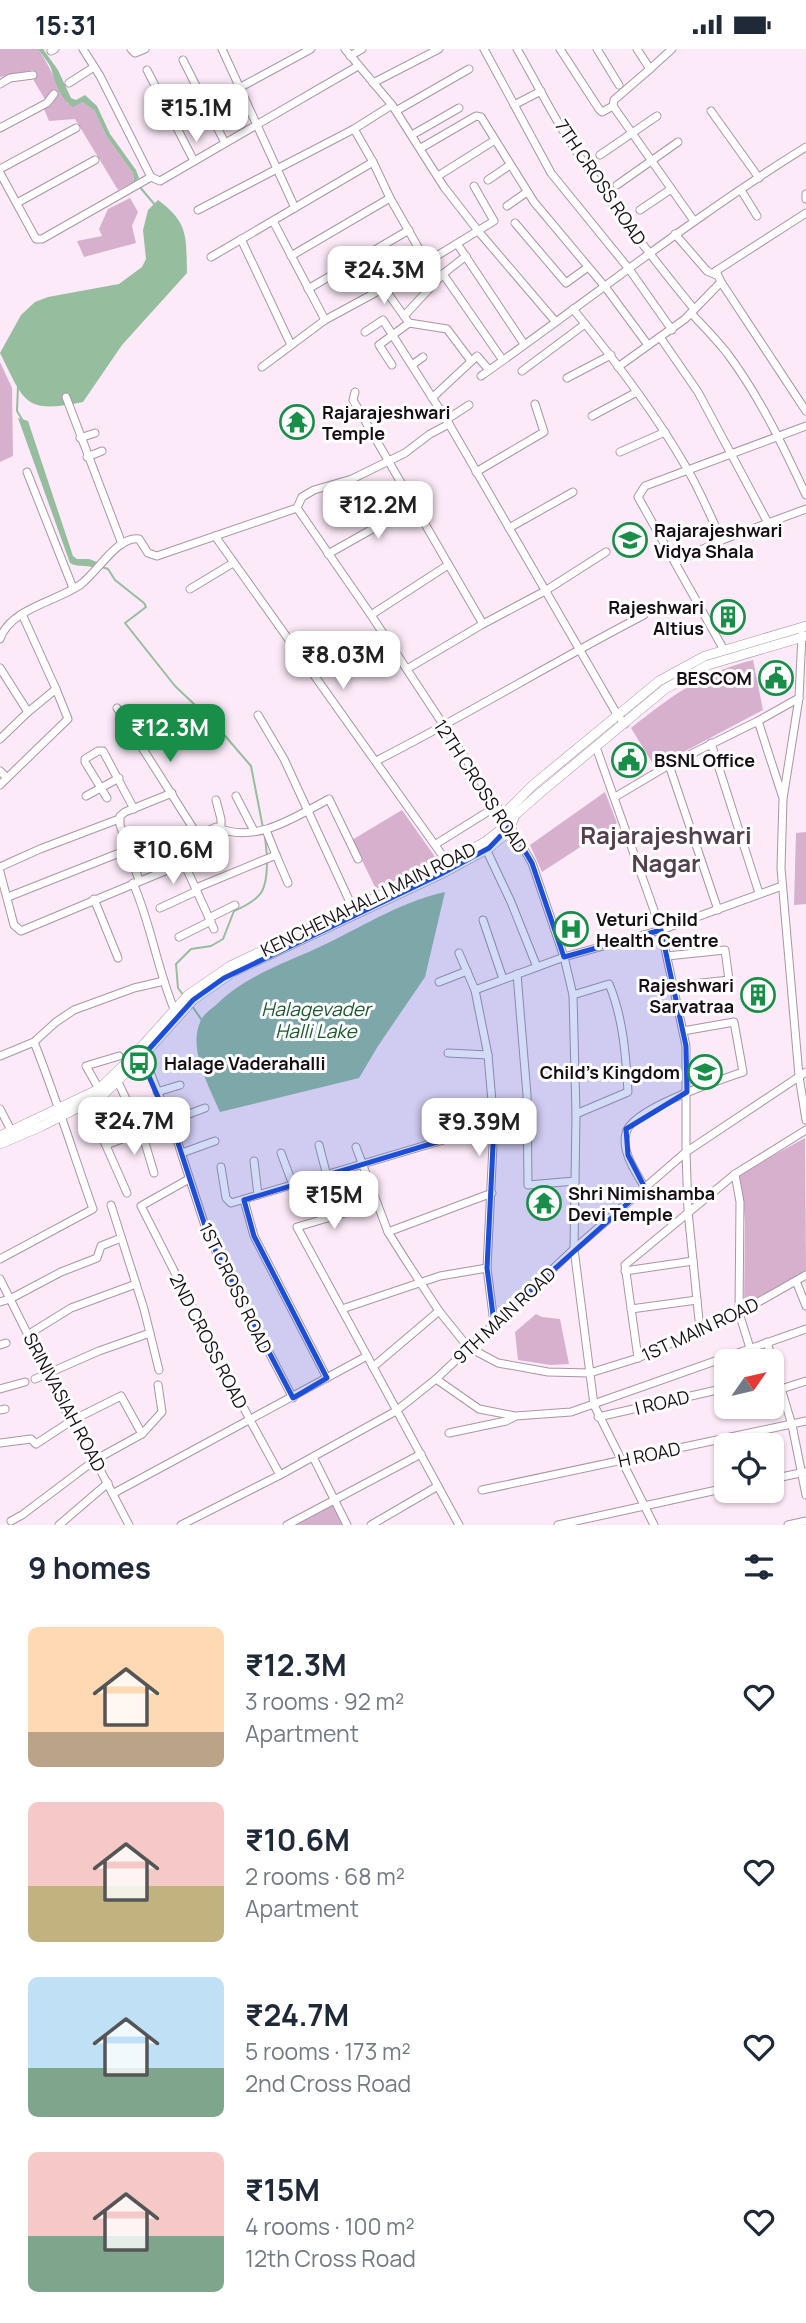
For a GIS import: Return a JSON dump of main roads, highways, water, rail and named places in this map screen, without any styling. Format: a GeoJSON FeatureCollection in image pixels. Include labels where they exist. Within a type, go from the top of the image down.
{"type":"FeatureCollection","features":[{"type":"Feature","properties":{"kind":"main road","name":"KENCHENAHALLI MAIN ROAD"},"geometry":{"type":"LineString","coordinates":[[0,1144],[61,1113],[99,1089],[184,1003],[230,966],[441,874],[486,849],[505,835],[515,815],[596,747],[659,681],[691,662],[724,650],[804,632]]}},
{"type":"Feature","properties":{"kind":"main road","name":"KENCHENAHALLI MAIN ROAD"},"geometry":{"type":"LineString","coordinates":[[509,824],[509,809],[533,785],[665,689],[695,671],[804,632]]}},
{"type":"Feature","properties":{"kind":"main road","name":"KENCHENAHALLI MAIN ROAD"},"geometry":{"type":"LineString","coordinates":[[354,911],[485,842],[509,824]]}},
{"type":"Feature","properties":{"kind":"main road","name":"KENCHENAHALLI MAIN ROAD"},"geometry":{"type":"LineString","coordinates":[[0,1136],[103,1095],[141,1058],[184,1003]]}},
{"type":"Feature","properties":{"kind":"water"},"geometry":{"type":"Polygon","coordinates":[[[38,49],[43,49],[58,70],[71,98],[76,100],[85,95],[97,106],[110,134],[136,170],[139,178],[134,182],[133,173],[107,137],[94,110],[82,102],[73,107],[68,104],[50,65],[38,49]]]}},
{"type":"Feature","properties":{"kind":"water"},"geometry":{"type":"Polygon","coordinates":[[[158,200],[181,224],[186,240],[187,273],[122,345],[83,402],[49,406],[29,401],[15,383],[0,353],[21,315],[35,302],[48,297],[119,284],[142,267],[146,259],[143,230],[148,210],[158,200]]]}},
{"type":"Feature","properties":{"kind":"water"},"geometry":{"type":"Polygon","coordinates":[[[18,418],[28,421],[73,556],[97,562],[94,568],[70,563],[18,418]]]}},
{"type":"Feature","properties":{"kind":"water","name":"Halagevader Halli Lake"},"geometry":{"type":"Polygon","coordinates":[[[445,892],[425,977],[359,1078],[220,1112],[205,1079],[198,1055],[197,1031],[206,1014],[229,994],[269,969],[399,908],[445,892]]]}},
{"type":"Feature","properties":{"kind":"waterway"},"geometry":{"type":"LineString","coordinates":[[139,186],[155,205]]}},
{"type":"Feature","properties":{"kind":"waterway"},"geometry":{"type":"LineString","coordinates":[[18,386],[17,411],[23,421]]}},
{"type":"Feature","properties":{"kind":"waterway"},"geometry":{"type":"LineString","coordinates":[[102,567],[108,569],[115,580],[146,607],[125,623],[175,686],[214,723],[251,766],[263,828]]}},
{"type":"Feature","properties":{"kind":"waterway"},"geometry":{"type":"LineString","coordinates":[[265,837],[267,856]]}},
{"type":"Feature","properties":{"kind":"waterway"},"geometry":{"type":"LineString","coordinates":[[184,996],[178,988],[176,964],[191,949],[211,946],[223,939],[234,911],[261,893],[266,880],[267,861]]}},
{"type":"Feature","properties":{"kind":"waterway"},"geometry":{"type":"LineString","coordinates":[[192,1006],[201,1019]]}},
{"type":"Feature","properties":{"kind":"place","name":"Rajarajeshwari Temple"},"geometry":{"type":"Point","coordinates":[297,422]}},
{"type":"Feature","properties":{"kind":"place","name":"Rajarajeshwari Vidya Shala"},"geometry":{"type":"Point","coordinates":[630,540]}},
{"type":"Feature","properties":{"kind":"place","name":"Rajeshwari Altius"},"geometry":{"type":"Point","coordinates":[728,617]}},
{"type":"Feature","properties":{"kind":"place","name":"BESCOM"},"geometry":{"type":"Point","coordinates":[776,678]}},
{"type":"Feature","properties":{"kind":"place","name":"BSNL Office"},"geometry":{"type":"Point","coordinates":[629,760]}},
{"type":"Feature","properties":{"kind":"place","name":"Veturi Child Health Centre"},"geometry":{"type":"Point","coordinates":[571,929]}},
{"type":"Feature","properties":{"kind":"place","name":"Rajeshwari Sarvatraa"},"geometry":{"type":"Point","coordinates":[758,995]}},
{"type":"Feature","properties":{"kind":"place","name":"Halage Vaderahalli"},"geometry":{"type":"Point","coordinates":[139,1063]}},
{"type":"Feature","properties":{"kind":"place","name":"Child's Kingdom"},"geometry":{"type":"Point","coordinates":[705,1072]}},
{"type":"Feature","properties":{"kind":"place","name":"Shri Nimishamba Devi Temple"},"geometry":{"type":"Point","coordinates":[544,1203]}},
{"type":"Feature","properties":{"kind":"district","name":"Rajarajeshwari Nagar"},"geometry":{"type":"Point","coordinates":[666,848]}}]}
